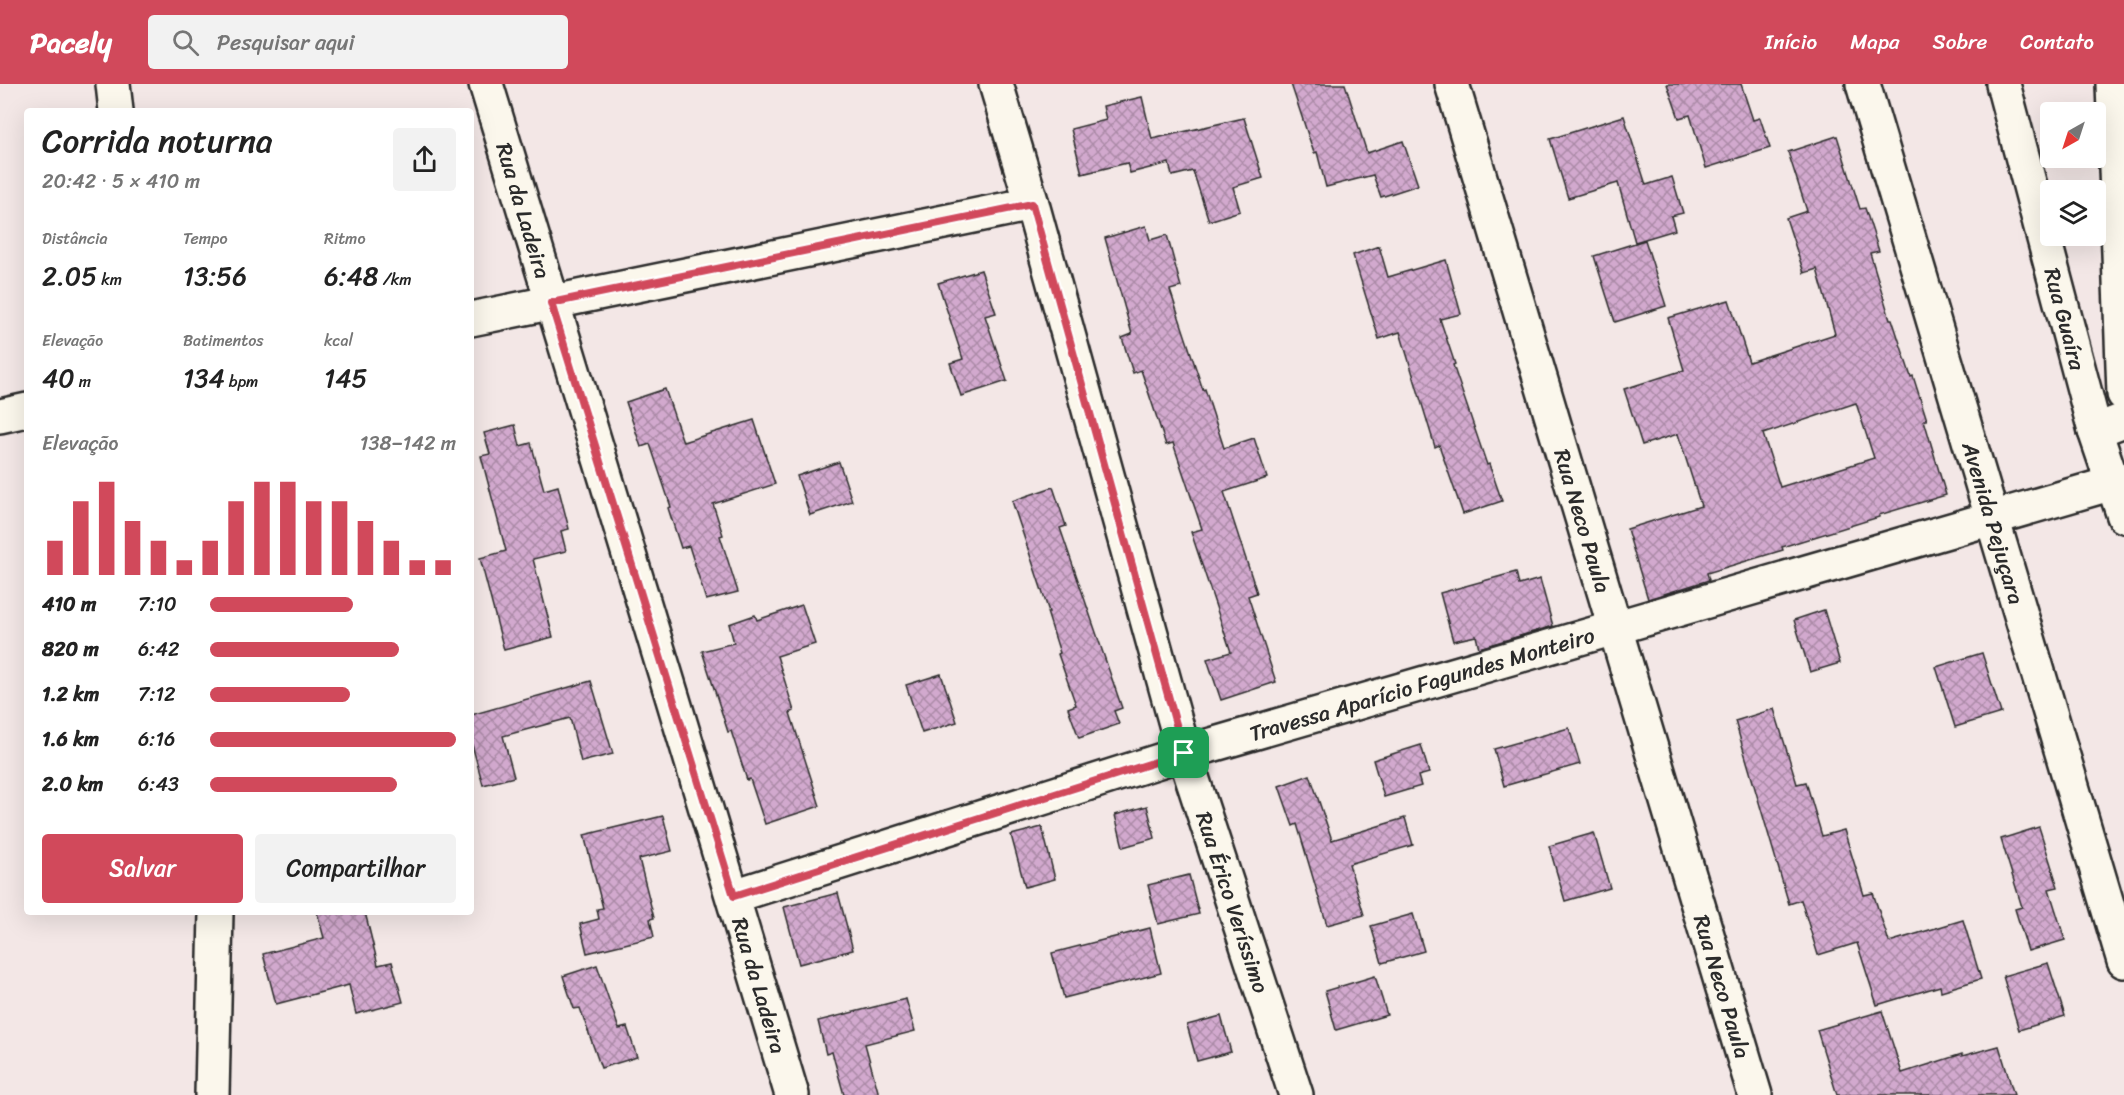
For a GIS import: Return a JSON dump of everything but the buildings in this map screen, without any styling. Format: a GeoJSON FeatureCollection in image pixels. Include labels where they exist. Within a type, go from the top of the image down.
{"type":"FeatureCollection","features":[{"type":"Feature","properties":{"kind":"street"},"geometry":{"type":"LineString","coordinates":[[113,84],[116,108]]}},
{"type":"Feature","properties":{"kind":"street","name":"Rua da Ladeira"},"geometry":{"type":"LineString","coordinates":[[486,84],[551,303],[734,896],[792,1095]]}},
{"type":"Feature","properties":{"kind":"street","name":"Rua Érico Veríssimo"},"geometry":{"type":"LineString","coordinates":[[996,84],[1032,204],[1184,753],[1296,1095]]}},
{"type":"Feature","properties":{"kind":"street","name":"Rua Neco Paula"},"geometry":{"type":"LineString","coordinates":[[1452,84],[1755,1095]]}},
{"type":"Feature","properties":{"kind":"street","name":"Avenida Pejuçara"},"geometry":{"type":"LineString","coordinates":[[1863,84],[2124,961]]}},
{"type":"Feature","properties":{"kind":"street","name":"Rua Guaíra"},"geometry":{"type":"LineString","coordinates":[[2003,84],[2110,425],[2113,483],[2124,516]]}},
{"type":"Feature","properties":{"kind":"street"},"geometry":{"type":"LineString","coordinates":[[2113,84],[2124,394]]}},
{"type":"Feature","properties":{"kind":"street"},"geometry":{"type":"LineString","coordinates":[[474,318],[1032,204]]}},
{"type":"Feature","properties":{"kind":"street"},"geometry":{"type":"LineString","coordinates":[[0,416],[24,411]]}},
{"type":"Feature","properties":{"kind":"street","name":"Travessa Aparício Fagundes Monteiro"},"geometry":{"type":"LineString","coordinates":[[734,896],[1184,753],[2113,483]]}},
{"type":"Feature","properties":{"kind":"street"},"geometry":{"type":"LineString","coordinates":[[212,1095],[216,915]]}},
{"type":"Feature","properties":{"kind":"route"},"geometry":{"type":"LineString","coordinates":[[1032,204],[1184,753],[734,896],[551,303],[1032,204]]}}]}
